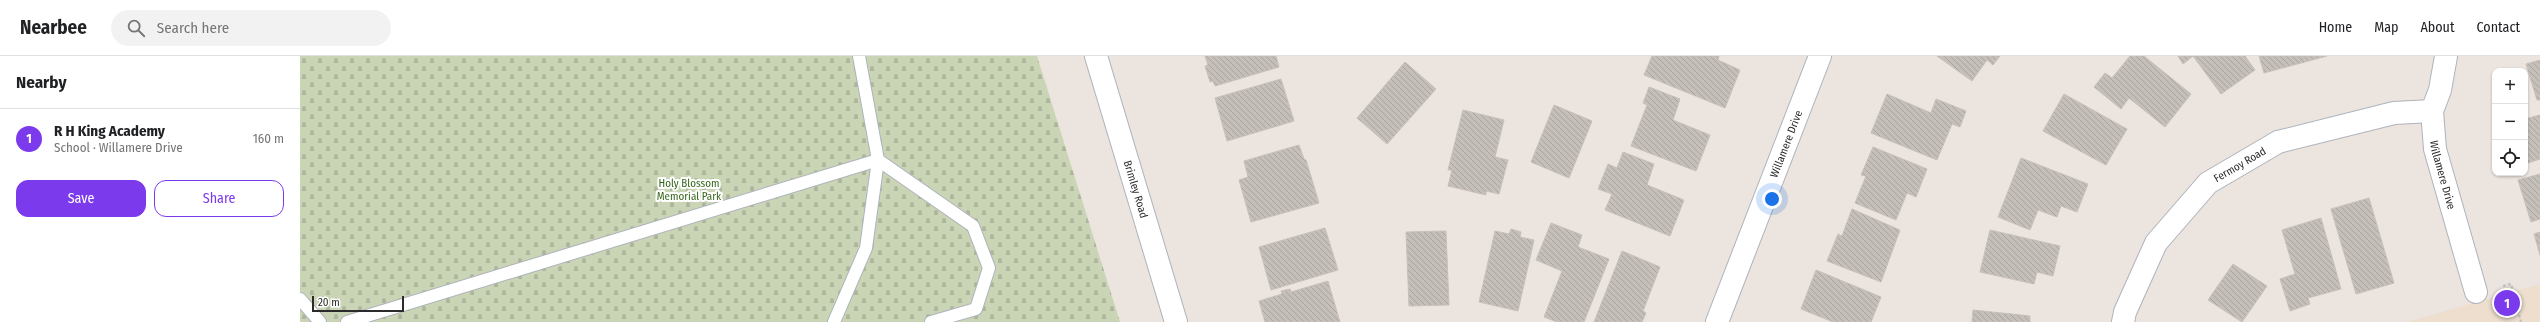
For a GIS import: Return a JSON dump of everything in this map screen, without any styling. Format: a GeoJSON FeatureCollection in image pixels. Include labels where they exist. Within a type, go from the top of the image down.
{"type":"FeatureCollection","features":[{"type":"Feature","properties":{"kind":"street","name":"Brimley Road"},"geometry":{"type":"LineString","coordinates":[[1096,56],[1176,322]]}},
{"type":"Feature","properties":{"kind":"street","name":"Willamere Drive"},"geometry":{"type":"LineString","coordinates":[[1717,322],[1820,56]]}},
{"type":"Feature","properties":{"kind":"street","name":"Willamere Drive"},"geometry":{"type":"LineString","coordinates":[[2446,56],[2440,90],[2432,111],[2434,149],[2476,292]]}},
{"type":"Feature","properties":{"kind":"street","name":"Fermoy Road"},"geometry":{"type":"LineString","coordinates":[[2123,322],[2125,312],[2156,243],[2208,183],[2278,142],[2394,113],[2432,111]]}},
{"type":"Feature","properties":{"kind":"lane"},"geometry":{"type":"LineString","coordinates":[[834,322],[866,248],[878,160],[859,56]]}},
{"type":"Feature","properties":{"kind":"lane"},"geometry":{"type":"LineString","coordinates":[[347,322],[878,160]]}},
{"type":"Feature","properties":{"kind":"lane"},"geometry":{"type":"LineString","coordinates":[[878,160],[973,226],[989,268],[976,309],[932,322]]}},
{"type":"Feature","properties":{"kind":"lane"},"geometry":{"type":"LineString","coordinates":[[300,299],[320,322]]}},
{"type":"Feature","properties":{"kind":"path"},"geometry":{"type":"LineString","coordinates":[[2511,284],[2521,322]]}},
{"type":"Feature","properties":{"kind":"shaded area"},"geometry":{"type":"Polygon","coordinates":[[[2540,284],[2540,322],[2407,322],[2540,284]]]}},
{"type":"Feature","properties":{"kind":"green space","name":"Holy Blossom Memorial Park"},"geometry":{"type":"Polygon","coordinates":[[[300,56],[1037,56],[1120,322],[300,322],[300,56]]]}},
{"type":"Feature","properties":{"kind":"building"},"geometry":{"type":"Polygon","coordinates":[[[1205,56],[1276,56],[1279,67],[1215,86],[1213,81],[1210,82],[1205,66],[1208,65],[1205,56]]]}},
{"type":"Feature","properties":{"kind":"building"},"geometry":{"type":"Polygon","coordinates":[[[1652,56],[1719,56],[1718,60],[1740,70],[1725,108],[1644,75],[1652,56]]]}},
{"type":"Feature","properties":{"kind":"building"},"geometry":{"type":"Polygon","coordinates":[[[1937,56],[2000,56],[1993,65],[1987,60],[1972,81],[1937,56]]]}},
{"type":"Feature","properties":{"kind":"building"},"geometry":{"type":"Polygon","coordinates":[[[2130,56],[2144,56],[2191,94],[2165,127],[2129,98],[2121,109],[2094,87],[2105,73],[2112,78],[2130,56]]]}},
{"type":"Feature","properties":{"kind":"building"},"geometry":{"type":"Polygon","coordinates":[[[2178,56],[2193,56],[2183,64],[2178,56]]]}},
{"type":"Feature","properties":{"kind":"building"},"geometry":{"type":"Polygon","coordinates":[[[2193,56],[2245,56],[2255,70],[2221,94],[2193,56]]]}},
{"type":"Feature","properties":{"kind":"building"},"geometry":{"type":"Polygon","coordinates":[[[2259,56],[2327,56],[2264,73],[2259,56]]]}},
{"type":"Feature","properties":{"kind":"building"},"geometry":{"type":"Polygon","coordinates":[[[2540,60],[2540,100],[2537,100],[2526,64],[2540,60]]]}},
{"type":"Feature","properties":{"kind":"building"},"geometry":{"type":"Polygon","coordinates":[[[1405,62],[1436,89],[1387,144],[1357,118],[1405,62]]]}},
{"type":"Feature","properties":{"kind":"building"},"geometry":{"type":"Polygon","coordinates":[[[1281,79],[1294,121],[1227,141],[1215,98],[1281,79]]]}},
{"type":"Feature","properties":{"kind":"building"},"geometry":{"type":"Polygon","coordinates":[[[1649,87],[1680,99],[1673,120],[1710,135],[1696,171],[1631,146],[1647,105],[1643,103],[1649,87]]]}},
{"type":"Feature","properties":{"kind":"building"},"geometry":{"type":"Polygon","coordinates":[[[1887,94],[1931,113],[1936,99],[1966,111],[1960,127],[1952,124],[1937,160],[1871,133],[1887,94]]]}},
{"type":"Feature","properties":{"kind":"building"},"geometry":{"type":"Polygon","coordinates":[[[2064,94],[2127,129],[2106,165],[2043,131],[2064,94]]]}},
{"type":"Feature","properties":{"kind":"building"},"geometry":{"type":"Polygon","coordinates":[[[1554,105],[1592,121],[1569,178],[1531,162],[1554,105]]]}},
{"type":"Feature","properties":{"kind":"building"},"geometry":{"type":"Polygon","coordinates":[[[1463,110],[1504,120],[1495,157],[1508,160],[1499,194],[1486,191],[1486,195],[1448,186],[1452,170],[1448,170],[1463,110]]]}},
{"type":"Feature","properties":{"kind":"building"},"geometry":{"type":"Polygon","coordinates":[[[2540,115],[2540,159],[2528,163],[2528,140],[2528,118],[2540,115]]]}},
{"type":"Feature","properties":{"kind":"building"},"geometry":{"type":"Polygon","coordinates":[[[1299,145],[1304,159],[1306,160],[1319,203],[1251,222],[1239,180],[1248,177],[1244,161],[1299,145]]]}},
{"type":"Feature","properties":{"kind":"building"},"geometry":{"type":"Polygon","coordinates":[[[1873,147],[1927,169],[1916,197],[1907,193],[1896,220],[1855,203],[1866,176],[1861,175],[1873,147]]]}},
{"type":"Feature","properties":{"kind":"building"},"geometry":{"type":"Polygon","coordinates":[[[1623,152],[1654,164],[1647,185],[1684,200],[1670,236],[1605,210],[1612,194],[1598,189],[1608,164],[1617,168],[1623,152]]]}},
{"type":"Feature","properties":{"kind":"building"},"geometry":{"type":"Polygon","coordinates":[[[2021,158],[2088,184],[2077,212],[2061,206],[2057,217],[2038,210],[2030,230],[1998,217],[2021,158]]]}},
{"type":"Feature","properties":{"kind":"building"},"geometry":{"type":"Polygon","coordinates":[[[2540,174],[2540,219],[2531,222],[2518,180],[2540,174]]]}},
{"type":"Feature","properties":{"kind":"building"},"geometry":{"type":"Polygon","coordinates":[[[2369,198],[2394,283],[2356,294],[2331,209],[2369,198]]]}},
{"type":"Feature","properties":{"kind":"building"},"geometry":{"type":"Polygon","coordinates":[[[1852,209],[1900,230],[1881,282],[1827,261],[1838,234],[1842,236],[1852,209]]]}},
{"type":"Feature","properties":{"kind":"building"},"geometry":{"type":"Polygon","coordinates":[[[2321,218],[2341,289],[2308,298],[2310,304],[2290,311],[2280,279],[2295,274],[2282,230],[2321,218]]]}},
{"type":"Feature","properties":{"kind":"building"},"geometry":{"type":"Polygon","coordinates":[[[1551,223],[1582,235],[1578,247],[1609,259],[1584,322],[1557,322],[1544,317],[1562,271],[1536,260],[1551,223]]]}},
{"type":"Feature","properties":{"kind":"building"},"geometry":{"type":"Polygon","coordinates":[[[1325,228],[1338,270],[1271,290],[1259,247],[1325,228]]]}},
{"type":"Feature","properties":{"kind":"building"},"geometry":{"type":"Polygon","coordinates":[[[1511,229],[1521,232],[1520,237],[1534,240],[1518,311],[1479,302],[1495,231],[1509,234],[1511,229]]]}},
{"type":"Feature","properties":{"kind":"building"},"geometry":{"type":"Polygon","coordinates":[[[1990,230],[2060,246],[2053,276],[2037,272],[2034,284],[1980,272],[1990,230]]]}},
{"type":"Feature","properties":{"kind":"building"},"geometry":{"type":"Polygon","coordinates":[[[1446,231],[1449,305],[1409,306],[1406,232],[1446,231]]]}},
{"type":"Feature","properties":{"kind":"building"},"geometry":{"type":"Polygon","coordinates":[[[2540,232],[2540,255],[2534,234],[2540,232]]]}},
{"type":"Feature","properties":{"kind":"building"},"geometry":{"type":"Polygon","coordinates":[[[1622,251],[1660,267],[1643,311],[1646,313],[1642,322],[1594,322],[1622,251]]]}},
{"type":"Feature","properties":{"kind":"building"},"geometry":{"type":"Polygon","coordinates":[[[2233,264],[2267,286],[2242,322],[2208,300],[2233,264]]]}},
{"type":"Feature","properties":{"kind":"building"},"geometry":{"type":"Polygon","coordinates":[[[1816,270],[1881,297],[1871,322],[1833,322],[1801,309],[1816,270]]]}},
{"type":"Feature","properties":{"kind":"building"},"geometry":{"type":"Polygon","coordinates":[[[1328,281],[1340,322],[1265,322],[1259,301],[1282,294],[1281,291],[1290,289],[1291,292],[1328,281]]]}},
{"type":"Feature","properties":{"kind":"building"},"geometry":{"type":"Polygon","coordinates":[[[1973,310],[2030,316],[2030,322],[1972,322],[1973,310]]]}},
{"type":"Feature","properties":{"kind":"place","name":"R H King Academy"},"geometry":{"type":"Point","coordinates":[2507,303]}}]}
